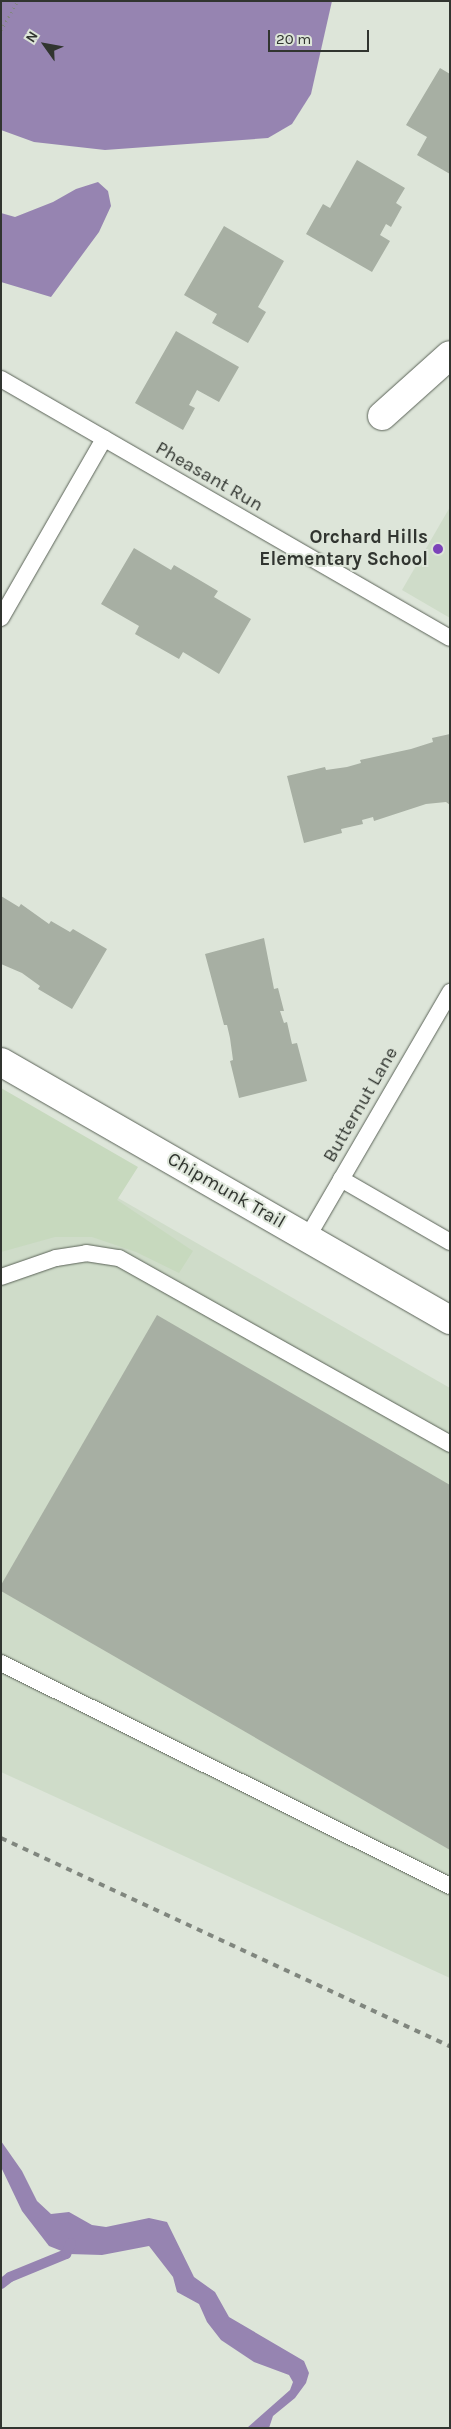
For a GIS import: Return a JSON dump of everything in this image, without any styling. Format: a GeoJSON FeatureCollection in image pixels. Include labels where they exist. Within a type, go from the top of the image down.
{"type":"FeatureCollection","features":[{"type":"Feature","properties":{"kind":"street"},"geometry":{"type":"LineString","coordinates":[[382,416],[450,355]]}},
{"type":"Feature","properties":{"kind":"street","name":"Chipmunk Trail"},"geometry":{"type":"LineString","coordinates":[[1,1062],[450,1320]]}},
{"type":"Feature","properties":{"kind":"lane","name":"Pheasant Run"},"geometry":{"type":"LineString","coordinates":[[1,379],[450,638]]}},
{"type":"Feature","properties":{"kind":"lane"},"geometry":{"type":"LineString","coordinates":[[1,618],[104,439]]}},
{"type":"Feature","properties":{"kind":"lane","name":"Butternut Lane"},"geometry":{"type":"LineString","coordinates":[[307,1238],[450,992]]}},
{"type":"Feature","properties":{"kind":"lane"},"geometry":{"type":"LineString","coordinates":[[341,1179],[450,1242]]}},
{"type":"Feature","properties":{"kind":"lane"},"geometry":{"type":"LineString","coordinates":[[1,1277],[64,1257],[86,1254],[119,1258],[450,1444]]}},
{"type":"Feature","properties":{"kind":"lane"},"geometry":{"type":"LineString","coordinates":[[1,1663],[450,1886]]}},
{"type":"Feature","properties":{"kind":"path"},"geometry":{"type":"LineString","coordinates":[[1,30],[18,1]]}},
{"type":"Feature","properties":{"kind":"shaded area"},"geometry":{"type":"Polygon","coordinates":[[[1,1],[332,1],[311,94],[292,124],[268,138],[105,150],[34,142],[1,130],[1,1]]]}},
{"type":"Feature","properties":{"kind":"shaded area"},"geometry":{"type":"Polygon","coordinates":[[[98,182],[108,191],[111,206],[99,232],[51,297],[1,282],[1,213],[15,217],[53,202],[76,189],[98,182]]]}},
{"type":"Feature","properties":{"kind":"shaded area","name":"Orchard Hills Elementary School"},"geometry":{"type":"Polygon","coordinates":[[[450,507],[450,618],[402,590],[450,507]]]}},
{"type":"Feature","properties":{"kind":"shaded area"},"geometry":{"type":"Polygon","coordinates":[[[1,1088],[138,1167],[117,1200],[193,1251],[179,1273],[136,1252],[92,1237],[55,1237],[1,1252],[1,1088]]]}},
{"type":"Feature","properties":{"kind":"shaded area"},"geometry":{"type":"Polygon","coordinates":[[[1,1131],[450,1388],[450,1978],[1,1772],[1,1131]]]}},
{"type":"Feature","properties":{"kind":"shaded area"},"geometry":{"type":"Polygon","coordinates":[[[1,2141],[22,2171],[37,2201],[51,2214],[69,2212],[92,2225],[106,2227],[149,2218],[167,2222],[194,2277],[215,2292],[229,2317],[304,2361],[309,2373],[306,2383],[295,2398],[273,2416],[269,2428],[247,2428],[290,2390],[293,2382],[289,2375],[254,2362],[221,2340],[207,2322],[199,2304],[177,2292],[173,2277],[149,2246],[102,2255],[69,2254],[49,2246],[22,2211],[1,2167],[1,2141]]]}},
{"type":"Feature","properties":{"kind":"building"},"geometry":{"type":"Polygon","coordinates":[[[440,68],[450,74],[450,174],[417,155],[427,137],[406,125],[440,68]]]}},
{"type":"Feature","properties":{"kind":"building"},"geometry":{"type":"Polygon","coordinates":[[[357,160],[405,188],[396,203],[402,207],[391,227],[386,224],[380,235],[390,241],[372,272],[306,234],[323,204],[330,208],[357,160]]]}},
{"type":"Feature","properties":{"kind":"building"},"geometry":{"type":"Polygon","coordinates":[[[224,226],[284,261],[258,307],[266,312],[248,343],[212,323],[217,314],[184,295],[224,226]]]}},
{"type":"Feature","properties":{"kind":"building"},"geometry":{"type":"Polygon","coordinates":[[[176,331],[239,367],[219,402],[197,390],[189,405],[195,408],[183,430],[135,403],[176,331]]]}},
{"type":"Feature","properties":{"kind":"building"},"geometry":{"type":"Polygon","coordinates":[[[134,548],[171,570],[174,565],[218,591],[214,597],[251,619],[219,674],[183,652],[179,659],[135,634],[139,626],[101,604],[134,548]]]}},
{"type":"Feature","properties":{"kind":"building"},"geometry":{"type":"Polygon","coordinates":[[[450,734],[450,805],[446,802],[426,804],[374,821],[373,817],[362,820],[363,824],[341,829],[342,833],[304,843],[287,776],[325,767],[326,770],[347,767],[361,763],[360,760],[411,749],[433,742],[432,738],[450,734]]]}},
{"type":"Feature","properties":{"kind":"building"},"geometry":{"type":"Polygon","coordinates":[[[1,896],[19,907],[21,904],[49,924],[51,921],[70,932],[73,929],[107,949],[72,1009],[38,989],[40,986],[22,973],[1,964],[1,896]]]}},
{"type":"Feature","properties":{"kind":"building"},"geometry":{"type":"Polygon","coordinates":[[[264,938],[274,989],[278,988],[284,1011],[280,1011],[284,1023],[287,1022],[292,1044],[297,1043],[307,1081],[239,1098],[230,1061],[233,1060],[227,1025],[224,1025],[205,954],[264,938]]]}},
{"type":"Feature","properties":{"kind":"building"},"geometry":{"type":"Polygon","coordinates":[[[157,1315],[450,1485],[450,1850],[1,1591],[1,1585],[157,1315]]]}},
{"type":"Feature","properties":{"kind":"waterway"},"geometry":{"type":"LineString","coordinates":[[1,2284],[10,2277],[66,2254],[71,2243]]}},
{"type":"Feature","properties":{"kind":"railway"},"geometry":{"type":"LineString","coordinates":[[1,1838],[450,2046]]}},
{"type":"Feature","properties":{"kind":"place","name":"Orchard Hills Elementary School"},"geometry":{"type":"Point","coordinates":[438,549]}}]}
